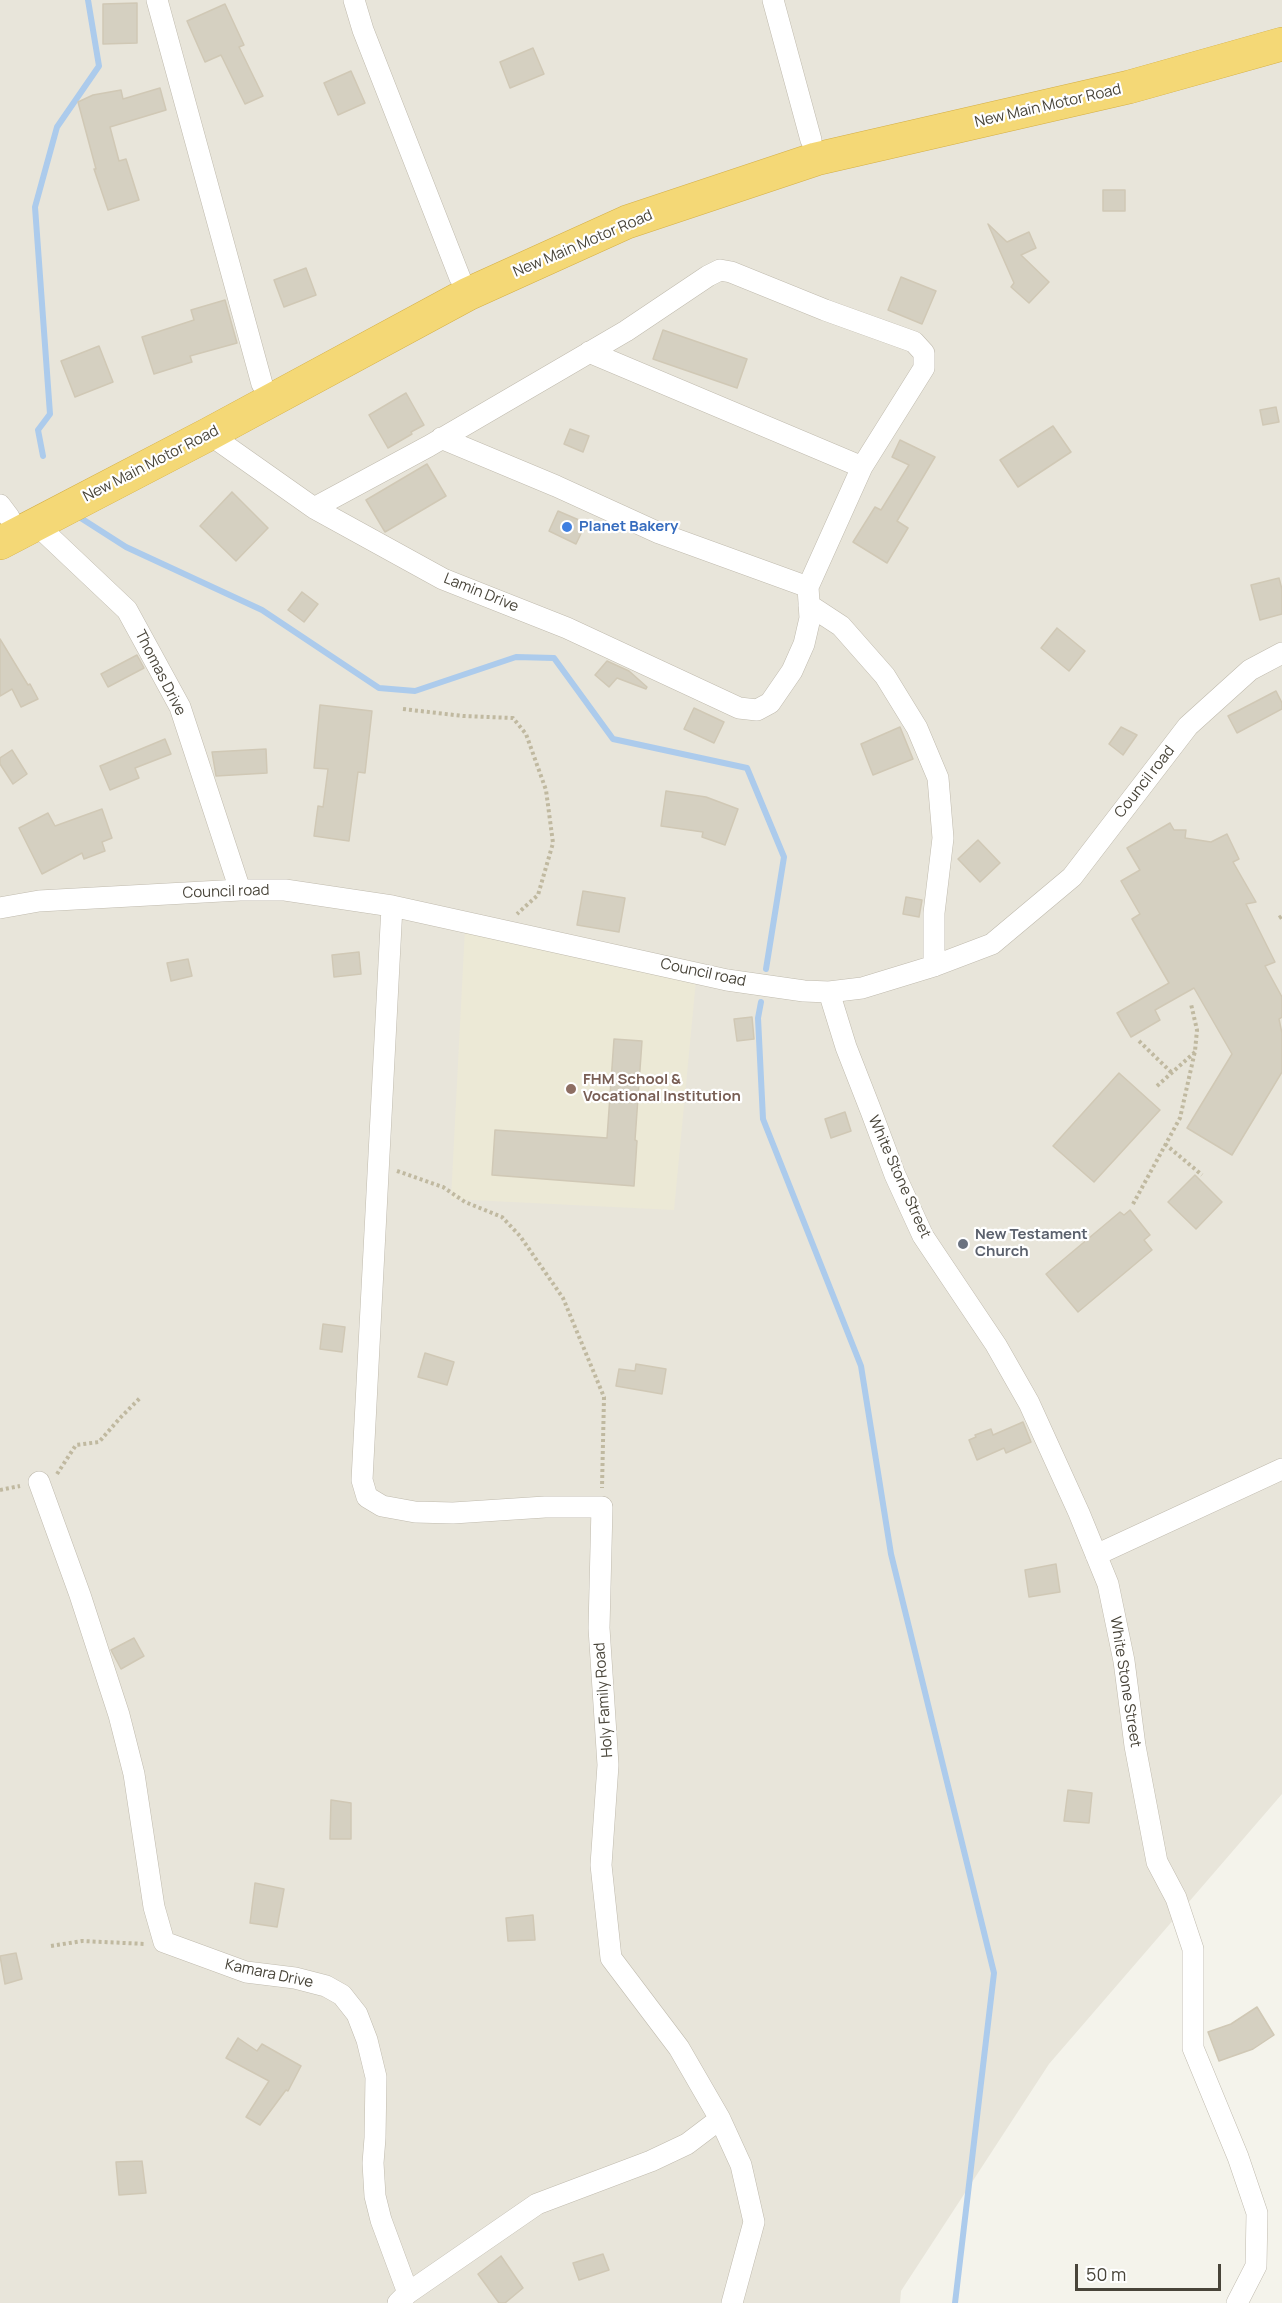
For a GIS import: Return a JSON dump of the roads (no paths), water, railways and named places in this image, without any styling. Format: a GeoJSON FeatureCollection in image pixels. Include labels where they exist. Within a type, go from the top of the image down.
{"type":"FeatureCollection","features":[{"type":"Feature","properties":{"kind":"highway","name":"New Main Motor Road"},"geometry":{"type":"LineString","coordinates":[[9,522],[460,278],[619,204],[811,140],[1122,68],[1282,24]]}},
{"type":"Feature","properties":{"kind":"highway","name":"New Main Motor Road"},"geometry":{"type":"LineString","coordinates":[[9,522],[209,434],[468,294],[627,222],[816,159],[1129,87],[1282,44]]}},
{"type":"Feature","properties":{"kind":"street"},"geometry":{"type":"LineString","coordinates":[[157,0],[262,384]]}},
{"type":"Feature","properties":{"kind":"street"},"geometry":{"type":"LineString","coordinates":[[354,0],[363,30],[460,278]]}},
{"type":"Feature","properties":{"kind":"street"},"geometry":{"type":"LineString","coordinates":[[773,0],[811,140]]}},
{"type":"Feature","properties":{"kind":"street"},"geometry":{"type":"LineString","coordinates":[[314,508],[626,331],[720,270],[731,272],[825,310],[914,342],[924,353],[924,368],[862,467],[809,596]]}},
{"type":"Feature","properties":{"kind":"street"},"geometry":{"type":"LineString","coordinates":[[589,352],[862,467]]}},
{"type":"Feature","properties":{"kind":"street","name":"Lamin Drive"},"geometry":{"type":"LineString","coordinates":[[209,434],[314,508],[443,579],[567,628],[739,708],[757,710],[770,703],[792,670],[804,644],[810,618],[809,596]]}},
{"type":"Feature","properties":{"kind":"street"},"geometry":{"type":"LineString","coordinates":[[441,438],[809,596],[841,626],[885,676],[917,728],[938,778],[943,838],[934,913],[934,966]]}},
{"type":"Feature","properties":{"kind":"street","name":"Thomas Drive"},"geometry":{"type":"LineString","coordinates":[[9,522],[127,610],[180,707],[240,890]]}},
{"type":"Feature","properties":{"kind":"street","name":"Council road"},"geometry":{"type":"LineString","coordinates":[[0,908],[39,901],[240,890],[285,890],[392,906],[501,928],[727,980],[804,991],[829,992],[862,988],[934,966],[992,944],[1072,877],[1188,726],[1250,670],[1282,653]]}},
{"type":"Feature","properties":{"kind":"street","name":"Holy Family Road"},"geometry":{"type":"LineString","coordinates":[[392,906],[362,1480],[368,1497],[382,1506],[415,1512],[453,1514],[545,1507],[602,1507],[599,1628],[608,1764],[601,1864],[611,1958],[679,2048],[720,2119],[741,2165],[754,2222],[732,2303]]}},
{"type":"Feature","properties":{"kind":"street","name":"White Stone Street"},"geometry":{"type":"LineString","coordinates":[[829,992],[846,1047],[891,1164],[923,1236],[996,1345],[1029,1403],[1079,1513],[1108,1584],[1124,1661],[1134,1746],[1157,1862],[1176,1898],[1193,1949],[1193,2048],[1238,2157],[1257,2213],[1256,2266],[1237,2303]]}},
{"type":"Feature","properties":{"kind":"street"},"geometry":{"type":"LineString","coordinates":[[1096,1555],[1282,1469]]}},
{"type":"Feature","properties":{"kind":"street","name":"Kamara Drive"},"geometry":{"type":"LineString","coordinates":[[39,1482],[80,1595],[119,1716],[134,1774],[154,1907],[164,1942],[246,1972],[295,1978],[326,1986],[342,1995],[357,2014],[367,2040],[375,2077],[373,2163],[375,2196],[403,2298]]}},
{"type":"Feature","properties":{"kind":"street"},"geometry":{"type":"LineString","coordinates":[[403,2298],[537,2204],[600,2178],[651,2161],[687,2144],[720,2119]]}},
{"type":"Feature","properties":{"kind":"waterway"},"geometry":{"type":"LineString","coordinates":[[43,456],[38,430],[50,414],[35,207],[57,127],[99,66],[88,0]]}},
{"type":"Feature","properties":{"kind":"waterway"},"geometry":{"type":"LineString","coordinates":[[76,515],[126,547],[262,610],[379,688],[415,691],[516,657],[554,658],[613,739],[747,768],[784,857],[766,969]]}},
{"type":"Feature","properties":{"kind":"waterway"},"geometry":{"type":"LineString","coordinates":[[761,1002],[758,1018],[763,1119],[861,1366],[891,1554],[994,1973],[955,2303]]}},
{"type":"Feature","properties":{"kind":"place","name":"Planet Bakery"},"geometry":{"type":"Point","coordinates":[567,527]}},
{"type":"Feature","properties":{"kind":"place","name":"FHM School & Vocational Institution"},"geometry":{"type":"Point","coordinates":[571,1089]}},
{"type":"Feature","properties":{"kind":"place","name":"New Testament Church"},"geometry":{"type":"Point","coordinates":[963,1244]}}]}
